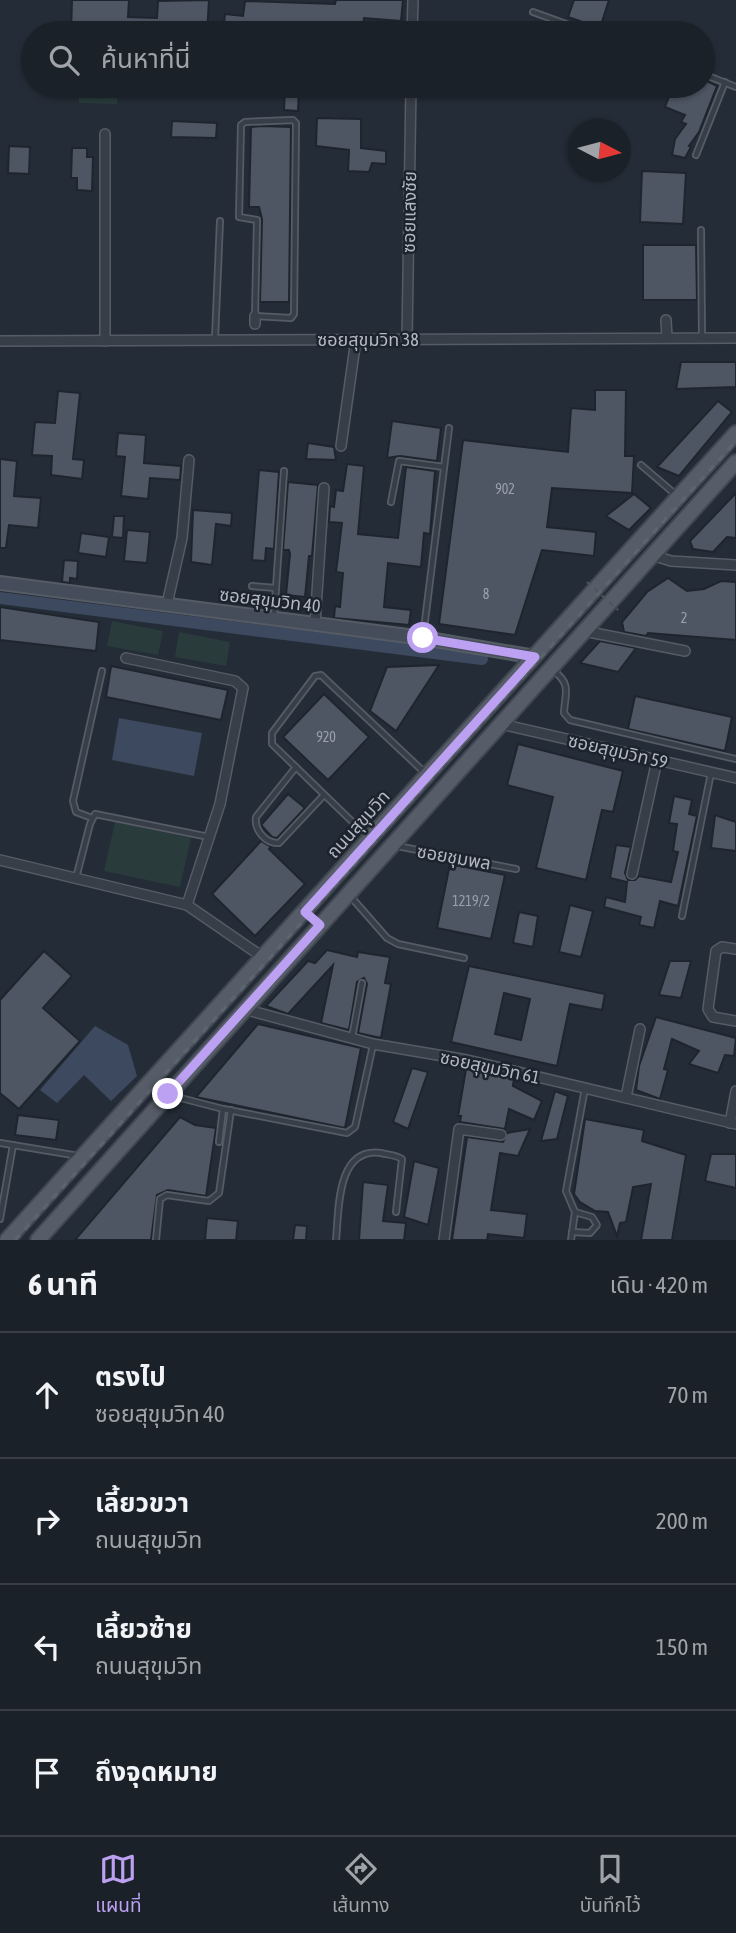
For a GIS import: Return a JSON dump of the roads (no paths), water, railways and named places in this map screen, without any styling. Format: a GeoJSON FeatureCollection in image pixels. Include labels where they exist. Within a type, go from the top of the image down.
{"type":"FeatureCollection","features":[{"type":"Feature","properties":{"kind":"main road","name":"ถนนสุขุมวิท"},"geometry":{"type":"LineString","coordinates":[[5,1240],[264,958],[302,909],[370,839],[736,433]]}},
{"type":"Feature","properties":{"kind":"main road"},"geometry":{"type":"LineString","coordinates":[[38,1240],[244,1009],[322,928],[348,894],[736,462]]}},
{"type":"Feature","properties":{"kind":"main road"},"geometry":{"type":"LineString","coordinates":[[535,657],[551,668]]}},
{"type":"Feature","properties":{"kind":"main road"},"geometry":{"type":"LineString","coordinates":[[229,996],[244,1009]]}},
{"type":"Feature","properties":{"kind":"street"},"geometry":{"type":"LineString","coordinates":[[412,0],[412,21]]}},
{"type":"Feature","properties":{"kind":"street","name":"ซอยแสงชัย"},"geometry":{"type":"LineString","coordinates":[[407,339],[411,98]]}},
{"type":"Feature","properties":{"kind":"street"},"geometry":{"type":"LineString","coordinates":[[105,134],[105,341]]}},
{"type":"Feature","properties":{"kind":"street"},"geometry":{"type":"LineString","coordinates":[[666,320],[667,337]]}},
{"type":"Feature","properties":{"kind":"street","name":"ซอยสุขุมวิท 38"},"geometry":{"type":"LineString","coordinates":[[0,341],[736,338]]}},
{"type":"Feature","properties":{"kind":"street"},"geometry":{"type":"LineString","coordinates":[[341,446],[356,339]]}},
{"type":"Feature","properties":{"kind":"street"},"geometry":{"type":"LineString","coordinates":[[167,604],[182,538],[189,460]]}},
{"type":"Feature","properties":{"kind":"street"},"geometry":{"type":"LineString","coordinates":[[315,623],[324,488]]}},
{"type":"Feature","properties":{"kind":"street"},"geometry":{"type":"LineString","coordinates":[[652,555],[671,561],[736,565]]}},
{"type":"Feature","properties":{"kind":"street","name":"ซอยสุขุมวิท 40"},"geometry":{"type":"LineString","coordinates":[[0,583],[315,623],[535,657]]}},
{"type":"Feature","properties":{"kind":"street"},"geometry":{"type":"LineString","coordinates":[[584,631],[685,651]]}},
{"type":"Feature","properties":{"kind":"street"},"geometry":{"type":"LineString","coordinates":[[126,658],[242,685],[243,695],[210,837],[187,905]]}},
{"type":"Feature","properties":{"kind":"street","name":"ซอยสุขุมวิท 59"},"geometry":{"type":"LineString","coordinates":[[501,724],[736,778]]}},
{"type":"Feature","properties":{"kind":"street"},"geometry":{"type":"LineString","coordinates":[[632,874],[657,760]]}},
{"type":"Feature","properties":{"kind":"street"},"geometry":{"type":"LineString","coordinates":[[0,860],[187,905],[264,958]]}},
{"type":"Feature","properties":{"kind":"street"},"geometry":{"type":"LineString","coordinates":[[736,949],[722,947],[716,951],[708,1009],[713,1017],[736,1021]]}},
{"type":"Feature","properties":{"kind":"street","name":"ซอยสุขุมวิท 61"},"geometry":{"type":"LineString","coordinates":[[244,1009],[346,1039],[467,1060],[733,1123]]}},
{"type":"Feature","properties":{"kind":"street"},"geometry":{"type":"LineString","coordinates":[[626,1097],[640,1029]]}},
{"type":"Feature","properties":{"kind":"street"},"geometry":{"type":"LineString","coordinates":[[733,1123],[736,1091]]}},
{"type":"Feature","properties":{"kind":"street"},"geometry":{"type":"LineString","coordinates":[[444,1240],[459,1129],[501,1135]]}},
{"type":"Feature","properties":{"kind":"lane"},"geometry":{"type":"LineString","coordinates":[[533,12],[558,21]]}},
{"type":"Feature","properties":{"kind":"lane"},"geometry":{"type":"LineString","coordinates":[[715,78],[736,87]]}},
{"type":"Feature","properties":{"kind":"lane"},"geometry":{"type":"LineString","coordinates":[[696,155],[725,82]]}},
{"type":"Feature","properties":{"kind":"lane"},"geometry":{"type":"LineString","coordinates":[[253,340],[257,219],[239,217],[241,125],[245,122],[293,120],[296,123],[294,314],[291,318],[255,320]]}},
{"type":"Feature","properties":{"kind":"lane"},"geometry":{"type":"LineString","coordinates":[[215,340],[220,221]]}},
{"type":"Feature","properties":{"kind":"lane"},"geometry":{"type":"LineString","coordinates":[[701,230],[702,337]]}},
{"type":"Feature","properties":{"kind":"lane"},"geometry":{"type":"LineString","coordinates":[[423,638],[449,428]]}},
{"type":"Feature","properties":{"kind":"lane"},"geometry":{"type":"LineString","coordinates":[[391,502],[398,461],[444,467]]}},
{"type":"Feature","properties":{"kind":"lane"},"geometry":{"type":"LineString","coordinates":[[641,465],[678,497]]}},
{"type":"Feature","properties":{"kind":"lane"},"geometry":{"type":"LineString","coordinates":[[274,618],[284,471]]}},
{"type":"Feature","properties":{"kind":"lane"},"geometry":{"type":"LineString","coordinates":[[253,586],[276,588]]}},
{"type":"Feature","properties":{"kind":"lane"},"geometry":{"type":"LineString","coordinates":[[551,668],[567,684],[569,693],[564,713],[570,720],[736,759]]}},
{"type":"Feature","properties":{"kind":"lane"},"geometry":{"type":"LineString","coordinates":[[92,818],[76,813],[73,802],[102,671]]}},
{"type":"Feature","properties":{"kind":"lane"},"geometry":{"type":"LineString","coordinates":[[370,839],[272,744],[271,735],[315,676],[319,675],[428,775]]}},
{"type":"Feature","properties":{"kind":"lane"},"geometry":{"type":"LineString","coordinates":[[296,767],[256,817],[256,827],[260,833],[270,841],[279,843],[324,794]]}},
{"type":"Feature","properties":{"kind":"lane"},"geometry":{"type":"LineString","coordinates":[[681,916],[711,773]]}},
{"type":"Feature","properties":{"kind":"lane"},"geometry":{"type":"LineString","coordinates":[[76,878],[95,814],[107,814],[210,837]]}},
{"type":"Feature","properties":{"kind":"lane","name":"ซอยชุมพล"},"geometry":{"type":"LineString","coordinates":[[392,845],[516,869]]}},
{"type":"Feature","properties":{"kind":"lane"},"geometry":{"type":"LineString","coordinates":[[348,894],[387,938],[398,944],[464,958]]}},
{"type":"Feature","properties":{"kind":"lane"},"geometry":{"type":"LineString","coordinates":[[346,1039],[362,983]]}},
{"type":"Feature","properties":{"kind":"lane"},"geometry":{"type":"LineString","coordinates":[[168,1094],[223,1109],[347,1133],[355,1127],[373,1044]]}},
{"type":"Feature","properties":{"kind":"lane"},"geometry":{"type":"LineString","coordinates":[[571,1240],[575,1212],[566,1191],[585,1088]]}},
{"type":"Feature","properties":{"kind":"lane"},"geometry":{"type":"LineString","coordinates":[[219,1142],[223,1109]]}},
{"type":"Feature","properties":{"kind":"lane"},"geometry":{"type":"LineString","coordinates":[[156,1240],[160,1199],[167,1195],[209,1201],[219,1193],[231,1110]]}},
{"type":"Feature","properties":{"kind":"lane"},"geometry":{"type":"LineString","coordinates":[[0,1143],[83,1157]]}},
{"type":"Feature","properties":{"kind":"lane"},"geometry":{"type":"LineString","coordinates":[[0,1219],[13,1145]]}},
{"type":"Feature","properties":{"kind":"lane"},"geometry":{"type":"LineString","coordinates":[[336,1240],[345,1178],[350,1164],[361,1155],[372,1152],[402,1159],[396,1212]]}},
{"type":"Feature","properties":{"kind":"lane"},"geometry":{"type":"LineString","coordinates":[[572,1232],[590,1233],[597,1225],[592,1217],[575,1212]]}},
{"type":"Feature","properties":{"kind":"lane"},"geometry":{"type":"LineString","coordinates":[[0,1232],[5,1240]]}},
{"type":"Feature","properties":{"kind":"water"},"geometry":{"type":"Polygon","coordinates":[[[119,718],[202,733],[194,776],[112,760],[119,718]]]}},
{"type":"Feature","properties":{"kind":"water"},"geometry":{"type":"Polygon","coordinates":[[[95,1026],[128,1045],[137,1076],[111,1101],[84,1075],[57,1103],[40,1090],[95,1026]]]}},
{"type":"Feature","properties":{"kind":"waterway"},"geometry":{"type":"LineString","coordinates":[[0,598],[482,659]]}},
{"type":"Feature","properties":{"kind":"railway"},"geometry":{"type":"LineString","coordinates":[[15,1240],[736,441]]}}]}
